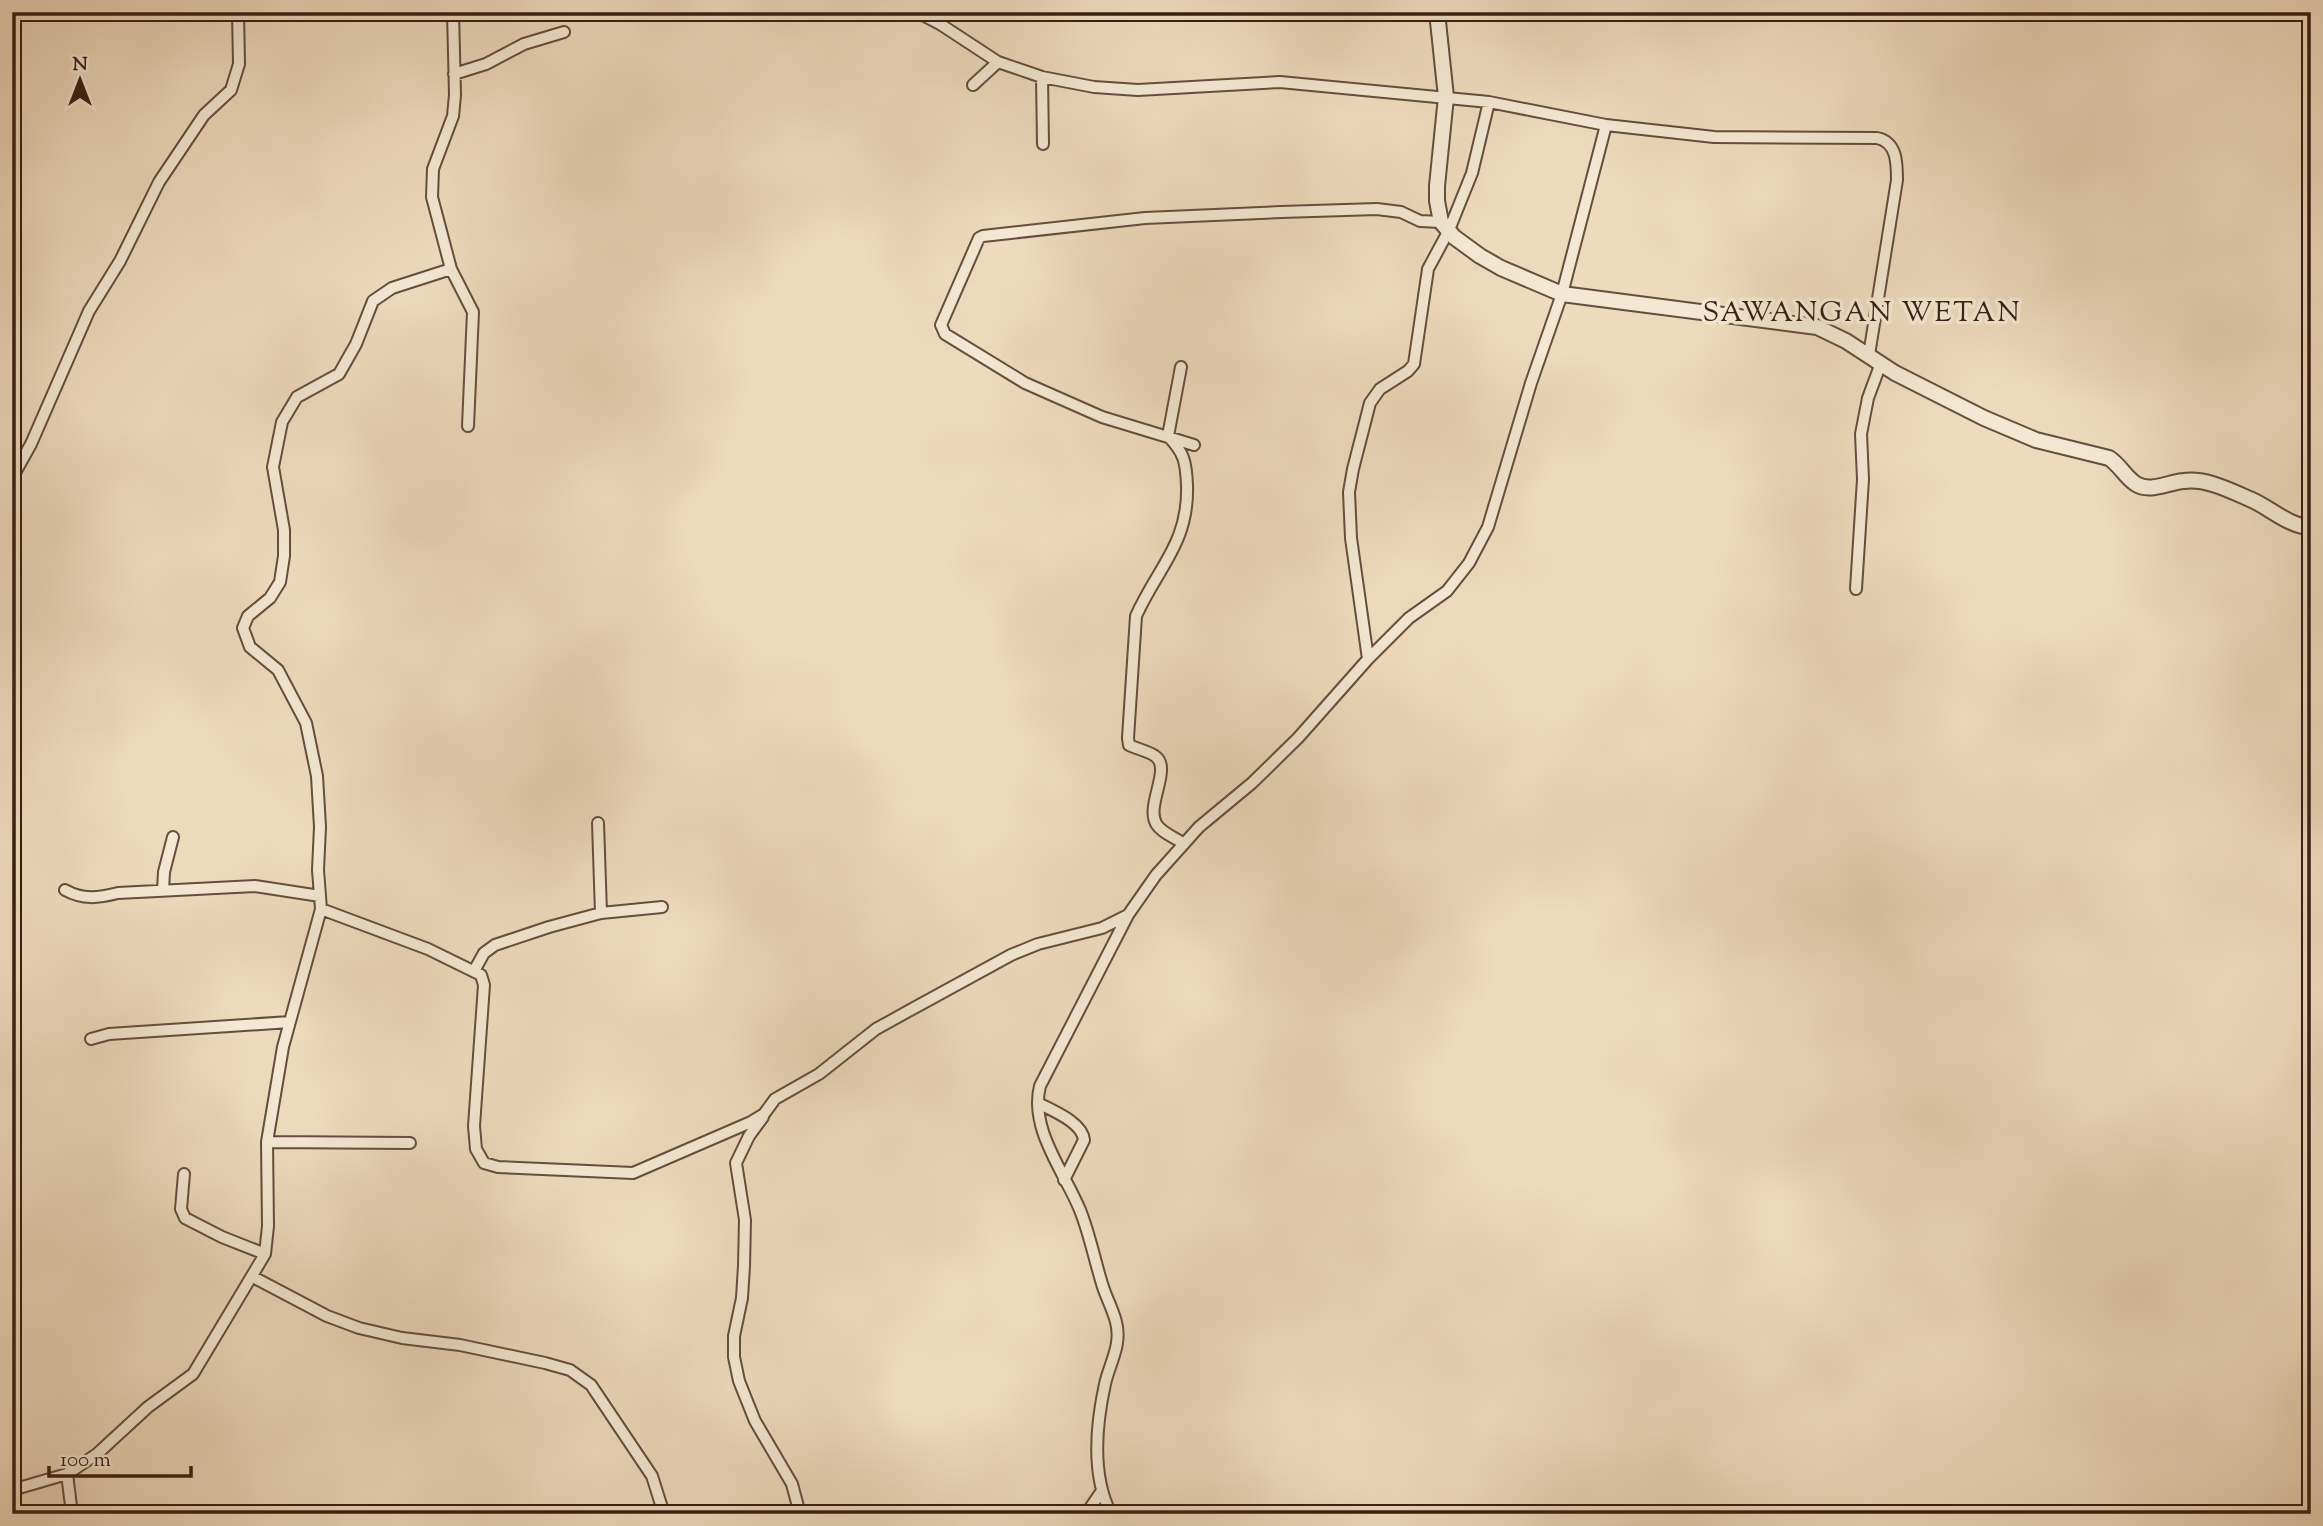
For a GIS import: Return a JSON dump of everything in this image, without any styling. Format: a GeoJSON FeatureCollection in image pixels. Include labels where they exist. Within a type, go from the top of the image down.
{"type":"FeatureCollection","features":[{"type":"Feature","properties":{"kind":"street"},"geometry":{"type":"LineString","coordinates":[[12,478],[31,444],[89,311],[120,261],[159,182],[204,115],[231,90],[239,64],[238,12]]}},
{"type":"Feature","properties":{"kind":"street"},"geometry":{"type":"LineString","coordinates":[[453,12],[453,116],[433,169],[432,197],[451,269],[473,312],[468,426]]}},
{"type":"Feature","properties":{"kind":"street"},"geometry":{"type":"LineString","coordinates":[[917,12],[998,62],[1042,77],[1094,87],[1138,90],[1280,82],[1489,102],[1606,125],[1714,137],[1877,138],[1888,142],[1894,151],[1897,165],[1895,193],[1875,359],[1861,434],[1863,479],[1856,589]]}},
{"type":"Feature","properties":{"kind":"street"},"geometry":{"type":"LineString","coordinates":[[1437,12],[1446,97],[1437,186],[1445,226]]}},
{"type":"Feature","properties":{"kind":"street"},"geometry":{"type":"LineString","coordinates":[[454,74],[486,64],[523,44],[564,32]]}},
{"type":"Feature","properties":{"kind":"street"},"geometry":{"type":"LineString","coordinates":[[973,85],[998,62]]}},
{"type":"Feature","properties":{"kind":"street"},"geometry":{"type":"LineString","coordinates":[[1042,77],[1043,144]]}},
{"type":"Feature","properties":{"kind":"street"},"geometry":{"type":"LineString","coordinates":[[1368,659],[1351,538],[1349,492],[1353,469],[1370,403],[1380,389],[1414,364],[1428,269],[1445,226],[1472,173],[1489,102]]}},
{"type":"Feature","properties":{"kind":"street"},"geometry":{"type":"LineString","coordinates":[[1111,1514],[1101,1492],[1098,1473],[1100,1418],[1105,1384],[1117,1351],[1118,1334],[1080,1211],[1043,1129],[1038,1104],[1040,1086],[1128,915],[1149,885],[1199,827],[1252,783],[1298,738],[1368,659],[1409,618],[1447,591],[1479,548],[1562,294],[1606,125]]}},
{"type":"Feature","properties":{"kind":"street"},"geometry":{"type":"LineString","coordinates":[[1194,445],[1102,417],[1025,383],[945,334],[942,325],[979,238],[1145,218],[1377,209],[1401,212],[1420,221],[1445,226],[1480,257],[1562,294],[1817,327],[1946,400],[1997,424],[2036,440],[2109,457],[2118,463],[2136,484],[2158,487],[2185,480],[2206,482],[2254,501],[2297,524],[2311,527]]}},
{"type":"Feature","properties":{"kind":"street"},"geometry":{"type":"LineString","coordinates":[[12,1490],[67,1474],[96,1454],[148,1407],[193,1374],[265,1254],[268,1226],[267,1142],[283,1047],[321,909],[317,776],[306,723],[278,670],[250,647],[244,637],[243,628],[248,616],[270,598],[280,582],[284,530],[273,467],[282,422],[297,397],[339,374],[356,344],[373,301],[392,288],[451,269]]}},
{"type":"Feature","properties":{"kind":"street"},"geometry":{"type":"LineString","coordinates":[[1168,436],[1181,367]]}},
{"type":"Feature","properties":{"kind":"street"},"geometry":{"type":"LineString","coordinates":[[1168,436],[1182,451],[1186,465],[1188,505],[1176,546],[1143,599],[1136,616],[1128,738],[1129,745],[1156,756],[1161,772],[1154,819],[1158,827],[1184,844]]}},
{"type":"Feature","properties":{"kind":"street"},"geometry":{"type":"LineString","coordinates":[[598,823],[601,914]]}},
{"type":"Feature","properties":{"kind":"street"},"geometry":{"type":"LineString","coordinates":[[163,890],[164,872],[173,837]]}},
{"type":"Feature","properties":{"kind":"street"},"geometry":{"type":"LineString","coordinates":[[65,890],[76,896],[87,897],[255,886],[320,896]]}},
{"type":"Feature","properties":{"kind":"street"},"geometry":{"type":"LineString","coordinates":[[474,971],[484,953],[495,945],[549,927],[601,914],[662,907]]}},
{"type":"Feature","properties":{"kind":"street"},"geometry":{"type":"LineString","coordinates":[[321,909],[428,950],[481,975],[484,985],[474,1126],[476,1149],[484,1163],[519,1169],[633,1173],[764,1114]]}},
{"type":"Feature","properties":{"kind":"street"},"geometry":{"type":"LineString","coordinates":[[800,1514],[792,1484],[755,1421],[739,1381],[734,1357],[734,1336],[742,1298],[744,1266],[744,1220],[736,1163],[749,1136],[775,1099],[819,1074],[876,1029],[1011,955],[1038,944],[1102,929],[1128,915]]}},
{"type":"Feature","properties":{"kind":"street"},"geometry":{"type":"LineString","coordinates":[[91,1039],[109,1034],[290,1022]]}},
{"type":"Feature","properties":{"kind":"street"},"geometry":{"type":"LineString","coordinates":[[1038,1104],[1078,1126],[1084,1135],[1065,1180]]}},
{"type":"Feature","properties":{"kind":"street"},"geometry":{"type":"LineString","coordinates":[[267,1142],[411,1143]]}},
{"type":"Feature","properties":{"kind":"street"},"geometry":{"type":"LineString","coordinates":[[184,1174],[181,1209],[185,1218],[222,1237],[265,1254]]}},
{"type":"Feature","properties":{"kind":"street"},"geometry":{"type":"LineString","coordinates":[[253,1278],[327,1316],[359,1328],[402,1338],[460,1345],[570,1370],[591,1385],[652,1476],[664,1514]]}},
{"type":"Feature","properties":{"kind":"street"},"geometry":{"type":"LineString","coordinates":[[67,1474],[72,1514]]}},
{"type":"Feature","properties":{"kind":"street"},"geometry":{"type":"LineString","coordinates":[[1086,1514],[1101,1492]]}},
{"type":"Feature","properties":{"kind":"district","name":"SAWANGAN WETAN"},"geometry":{"type":"Point","coordinates":[1862,311]}}]}
